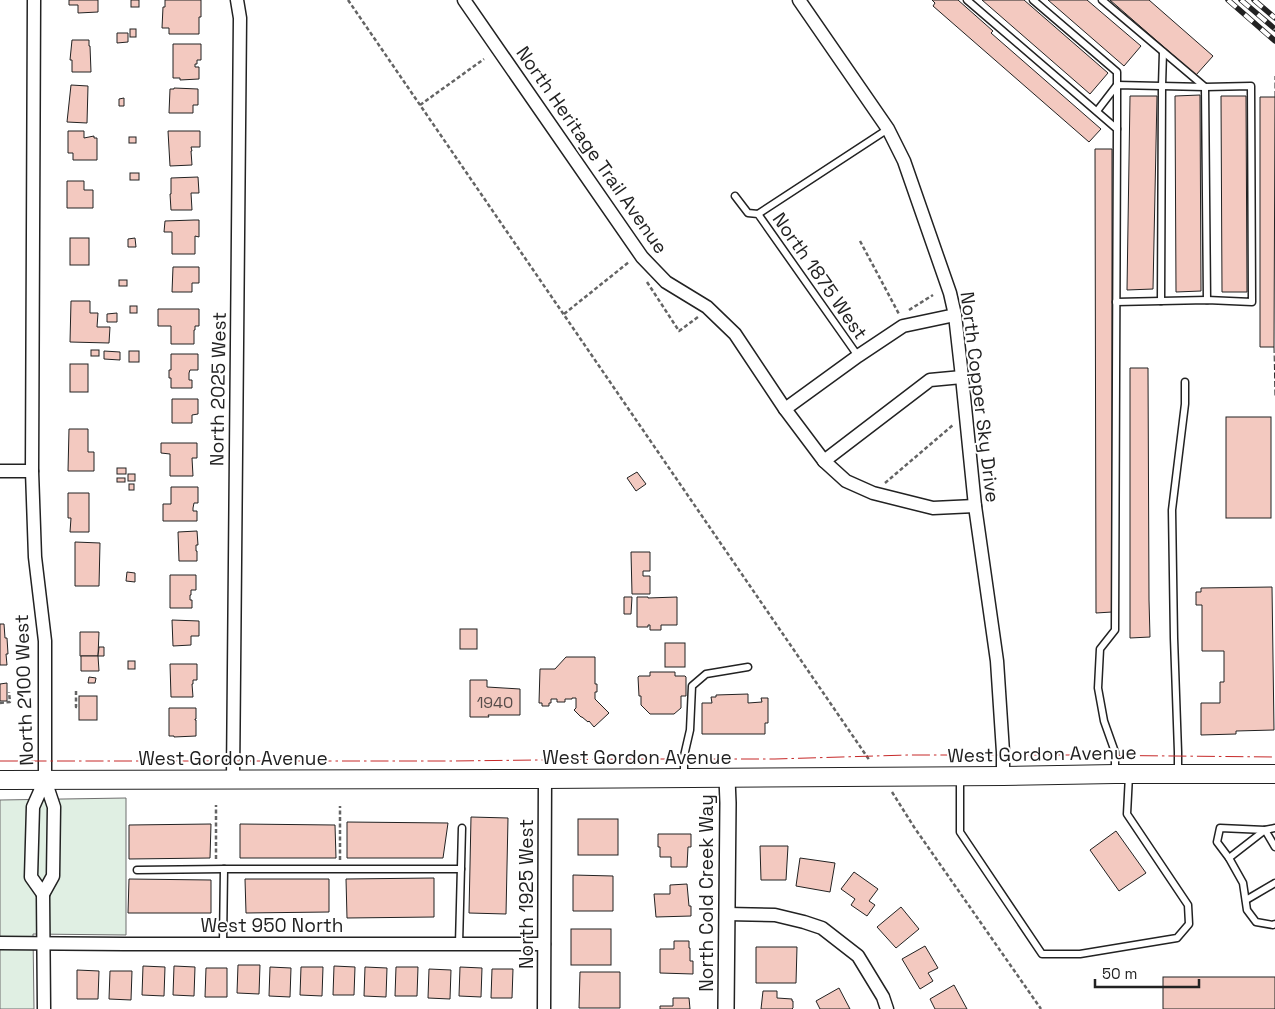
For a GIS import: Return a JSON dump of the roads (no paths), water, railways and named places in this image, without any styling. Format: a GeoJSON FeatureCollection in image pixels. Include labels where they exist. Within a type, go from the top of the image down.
{"type":"FeatureCollection","features":[{"type":"Feature","properties":{"kind":"main road","name":"West Gordon Avenue"},"geometry":{"type":"LineString","coordinates":[[0,780],[545,779],[1275,774]]}},
{"type":"Feature","properties":{"kind":"street","name":"North 2100 West"},"geometry":{"type":"LineString","coordinates":[[34,0],[32,471],[35,557],[45,641],[45,780]]}},
{"type":"Feature","properties":{"kind":"street","name":"North 2025 West"},"geometry":{"type":"LineString","coordinates":[[233,779],[240,18],[237,0]]}},
{"type":"Feature","properties":{"kind":"street","name":"North Heritage Trail Avenue"},"geometry":{"type":"LineString","coordinates":[[464,0],[642,257],[666,282],[708,307],[735,334],[824,461],[846,481],[873,493],[933,508],[976,506]]}},
{"type":"Feature","properties":{"kind":"street","name":"North Copper Sky Drive"},"geometry":{"type":"LineString","coordinates":[[799,0],[888,129],[904,162],[950,293],[955,315],[976,506],[997,661],[1003,776]]}},
{"type":"Feature","properties":{"kind":"street"},"geometry":{"type":"LineString","coordinates":[[786,409],[902,326],[955,315]]}},
{"type":"Feature","properties":{"kind":"street"},"geometry":{"type":"LineString","coordinates":[[824,461],[930,380],[962,378]]}},
{"type":"Feature","properties":{"kind":"street"},"geometry":{"type":"LineString","coordinates":[[0,471],[32,471]]}},
{"type":"Feature","properties":{"kind":"street","name":"North Cold Creek Way"},"geometry":{"type":"LineString","coordinates":[[726,1009],[727,778]]}},
{"type":"Feature","properties":{"kind":"street","name":"North 1925 West"},"geometry":{"type":"LineString","coordinates":[[544,1009],[545,779]]}},
{"type":"Feature","properties":{"kind":"street"},"geometry":{"type":"LineString","coordinates":[[44,1009],[42,894],[31,877],[33,807],[45,780]]}},
{"type":"Feature","properties":{"kind":"street"},"geometry":{"type":"LineString","coordinates":[[42,894],[53,876],[54,807],[45,780]]}},
{"type":"Feature","properties":{"kind":"street"},"geometry":{"type":"LineString","coordinates":[[727,914],[775,915],[822,928],[858,956],[883,997],[887,1009]]}},
{"type":"Feature","properties":{"kind":"street","name":"West 950 North"},"geometry":{"type":"LineString","coordinates":[[0,943],[544,944]]}},
{"type":"Feature","properties":{"kind":"lane"},"geometry":{"type":"LineString","coordinates":[[967,0],[1117,129]]}},
{"type":"Feature","properties":{"kind":"lane"},"geometry":{"type":"LineString","coordinates":[[960,776],[960,832],[1042,954],[1080,954],[1177,938],[1188,924],[1188,905],[1127,814],[1122,774],[1104,721],[1098,688],[1100,649],[1115,630],[1117,72],[1033,0]]}},
{"type":"Feature","properties":{"kind":"lane"},"geometry":{"type":"LineString","coordinates":[[1102,0],[1205,87],[1207,300]]}},
{"type":"Feature","properties":{"kind":"lane"},"geometry":{"type":"LineString","coordinates":[[1161,301],[1163,52]]}},
{"type":"Feature","properties":{"kind":"lane"},"geometry":{"type":"LineString","coordinates":[[1097,111],[1117,85]]}},
{"type":"Feature","properties":{"kind":"lane"},"geometry":{"type":"LineString","coordinates":[[1116,302],[1207,300],[1252,302],[1251,86],[1117,85]]}},
{"type":"Feature","properties":{"kind":"lane"},"geometry":{"type":"LineString","coordinates":[[758,214],[888,129]]}},
{"type":"Feature","properties":{"kind":"lane","name":"North 1875 West"},"geometry":{"type":"LineString","coordinates":[[734,196],[748,213],[758,214],[858,356]]}},
{"type":"Feature","properties":{"kind":"lane"},"geometry":{"type":"LineString","coordinates":[[1178,774],[1172,510],[1185,404],[1185,382]]}},
{"type":"Feature","properties":{"kind":"lane"},"geometry":{"type":"LineString","coordinates":[[684,778],[684,756],[690,730],[692,686],[706,674],[748,667]]}},
{"type":"Feature","properties":{"kind":"lane"},"geometry":{"type":"LineString","coordinates":[[459,944],[462,828]]}},
{"type":"Feature","properties":{"kind":"lane"},"geometry":{"type":"LineString","coordinates":[[1275,828],[1265,830],[1220,828],[1217,842],[1229,858],[1243,883],[1247,910],[1256,922],[1275,924]]}},
{"type":"Feature","properties":{"kind":"lane"},"geometry":{"type":"LineString","coordinates":[[1265,830],[1275,847]]}},
{"type":"Feature","properties":{"kind":"lane"},"geometry":{"type":"LineString","coordinates":[[1229,858],[1265,830]]}},
{"type":"Feature","properties":{"kind":"lane"},"geometry":{"type":"LineString","coordinates":[[223,943],[224,869]]}},
{"type":"Feature","properties":{"kind":"lane"},"geometry":{"type":"LineString","coordinates":[[137,870],[462,869]]}},
{"type":"Feature","properties":{"kind":"lane"},"geometry":{"type":"LineString","coordinates":[[1246,900],[1275,883]]}},
{"type":"Feature","properties":{"kind":"railway"},"geometry":{"type":"LineString","coordinates":[[1228,0],[1275,41]]}},
{"type":"Feature","properties":{"kind":"railway"},"geometry":{"type":"LineString","coordinates":[[1241,0],[1275,29]]}},
{"type":"Feature","properties":{"kind":"railway"},"geometry":{"type":"LineString","coordinates":[[1254,0],[1275,18]]}}]}
